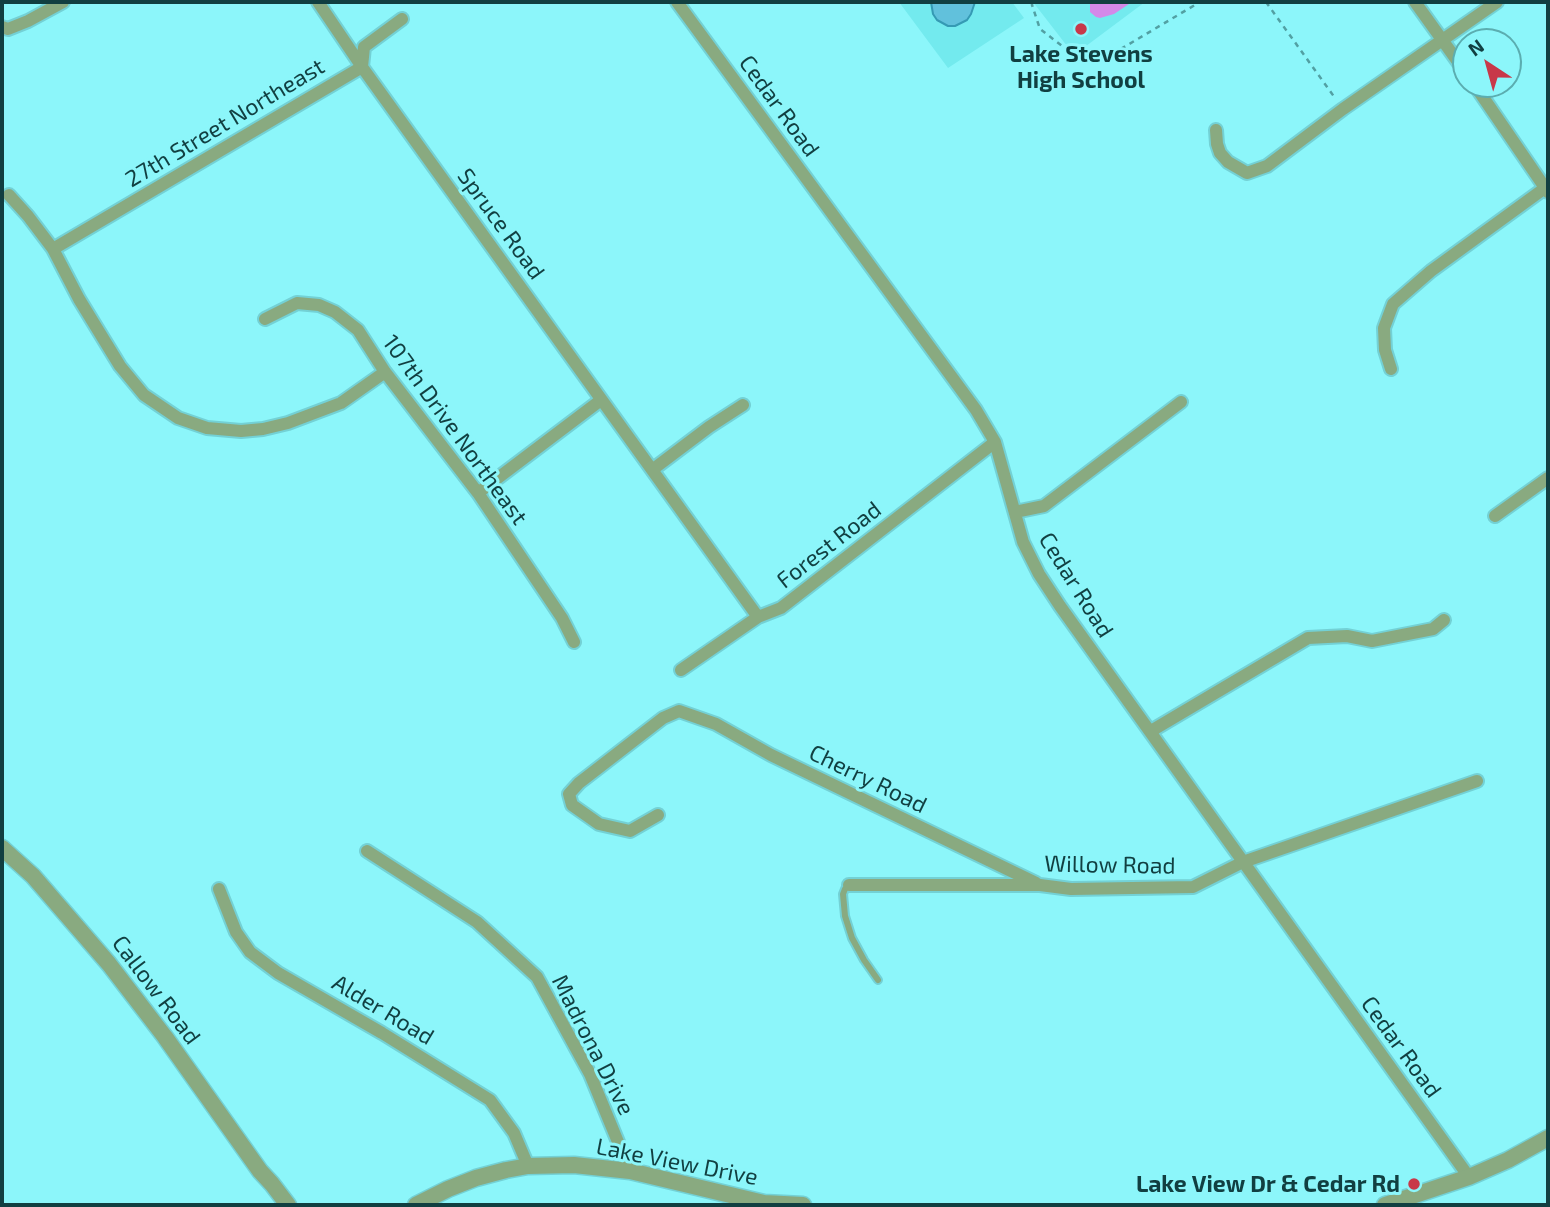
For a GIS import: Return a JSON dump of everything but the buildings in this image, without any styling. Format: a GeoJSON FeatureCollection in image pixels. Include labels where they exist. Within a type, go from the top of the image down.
{"type":"FeatureCollection","features":[{"type":"Feature","properties":{"kind":"street"},"geometry":{"type":"LineString","coordinates":[[2,27],[8,29],[28,21],[63,2]]}},
{"type":"Feature","properties":{"kind":"street","name":"Spruce Road"},"geometry":{"type":"LineString","coordinates":[[318,2],[758,617]]}},
{"type":"Feature","properties":{"kind":"street","name":"Cedar Road"},"geometry":{"type":"LineString","coordinates":[[677,2],[967,398],[995,442],[1023,542],[1039,574],[1060,606],[1469,1177]]}},
{"type":"Feature","properties":{"kind":"street"},"geometry":{"type":"LineString","coordinates":[[1415,2],[1452,52]]}},
{"type":"Feature","properties":{"kind":"street"},"geometry":{"type":"LineString","coordinates":[[1216,130],[1220,153],[1228,162],[1247,173],[1267,166],[1497,2]]}},
{"type":"Feature","properties":{"kind":"street","name":"27th Street Northeast"},"geometry":{"type":"LineString","coordinates":[[53,249],[362,67],[364,47],[402,19]]}},
{"type":"Feature","properties":{"kind":"street"},"geometry":{"type":"LineString","coordinates":[[1391,369],[1385,350],[1384,327],[1392,304],[1432,271],[1546,190],[1484,98]]}},
{"type":"Feature","properties":{"kind":"street"},"geometry":{"type":"LineString","coordinates":[[9,195],[53,249],[79,299],[120,366],[144,395],[178,418],[207,428],[241,431],[263,429],[288,423],[341,403],[385,372]]}},
{"type":"Feature","properties":{"kind":"street","name":"107th Drive Northeast"},"geometry":{"type":"LineString","coordinates":[[265,319],[297,303],[319,305],[335,312],[358,330],[385,372],[478,493],[562,618],[574,642]]}},
{"type":"Feature","properties":{"kind":"street"},"geometry":{"type":"LineString","coordinates":[[478,493],[601,400]]}},
{"type":"Feature","properties":{"kind":"street"},"geometry":{"type":"LineString","coordinates":[[1015,512],[1044,506],[1181,402]]}},
{"type":"Feature","properties":{"kind":"street"},"geometry":{"type":"LineString","coordinates":[[652,470],[743,405]]}},
{"type":"Feature","properties":{"kind":"street","name":"Forest Road"},"geometry":{"type":"LineString","coordinates":[[681,670],[758,617],[781,608],[995,442]]}},
{"type":"Feature","properties":{"kind":"street"},"geometry":{"type":"LineString","coordinates":[[1495,516],[1548,478]]}},
{"type":"Feature","properties":{"kind":"street"},"geometry":{"type":"LineString","coordinates":[[1151,731],[1308,638],[1347,636],[1372,641],[1433,629],[1444,620]]}},
{"type":"Feature","properties":{"kind":"street","name":"Cherry Road"},"geometry":{"type":"LineString","coordinates":[[658,815],[629,831],[599,824],[572,805],[569,794],[579,783],[663,718],[679,711],[716,724],[771,755],[1040,885]]}},
{"type":"Feature","properties":{"kind":"street","name":"Willow Road"},"geometry":{"type":"LineString","coordinates":[[849,885],[1040,885],[1071,889],[1192,887],[1243,862],[1477,781]]}},
{"type":"Feature","properties":{"kind":"street","name":"Callow Road"},"geometry":{"type":"LineString","coordinates":[[2,848],[33,876],[109,964],[165,1037],[260,1171],[288,1205]]}},
{"type":"Feature","properties":{"kind":"street","name":"Madrona Drive"},"geometry":{"type":"LineString","coordinates":[[367,851],[477,922],[537,977],[590,1074],[629,1171]]}},
{"type":"Feature","properties":{"kind":"street","name":"Alder Road"},"geometry":{"type":"LineString","coordinates":[[219,889],[236,932],[250,952],[278,973],[490,1100],[514,1133],[528,1166]]}},
{"type":"Feature","properties":{"kind":"street"},"geometry":{"type":"LineString","coordinates":[[1385,1205],[1469,1177],[1548,1138]]}},
{"type":"Feature","properties":{"kind":"street","name":"Lake View Drive"},"geometry":{"type":"LineString","coordinates":[[420,1204],[476,1178],[528,1166],[574,1165],[629,1171],[764,1203],[803,1205]]}},
{"type":"Feature","properties":{"kind":"street","name":"Callow Road"},"geometry":{"type":"LineString","coordinates":[[260,1171],[273,1205]]}},
{"type":"Feature","properties":{"kind":"lane"},"geometry":{"type":"LineString","coordinates":[[849,885],[843,894],[845,916],[852,939],[878,980]]}},
{"type":"Feature","properties":{"kind":"path"},"geometry":{"type":"LineString","coordinates":[[1032,2],[1040,30],[1073,55],[1109,55],[1200,2]]}},
{"type":"Feature","properties":{"kind":"path"},"geometry":{"type":"LineString","coordinates":[[1266,2],[1343,110]]}},
{"type":"Feature","properties":{"kind":"shaded area"},"geometry":{"type":"Polygon","coordinates":[[[899,2],[1012,2],[1024,18],[948,68],[899,2]]]}},
{"type":"Feature","properties":{"kind":"shaded area","name":"Lake Stevens High School"},"geometry":{"type":"Polygon","coordinates":[[[1033,2],[1145,2],[1074,55],[1033,2]]]}},
{"type":"Feature","properties":{"kind":"shaded area"},"geometry":{"type":"Polygon","coordinates":[[[1090,2],[1132,2],[1114,14],[1100,18],[1090,12],[1090,2]]]}},
{"type":"Feature","properties":{"kind":"place","name":"Lake Stevens High School"},"geometry":{"type":"Point","coordinates":[1081,29]}},
{"type":"Feature","properties":{"kind":"place","name":"Lake View Dr & Cedar Rd"},"geometry":{"type":"Point","coordinates":[1414,1184]}}]}
